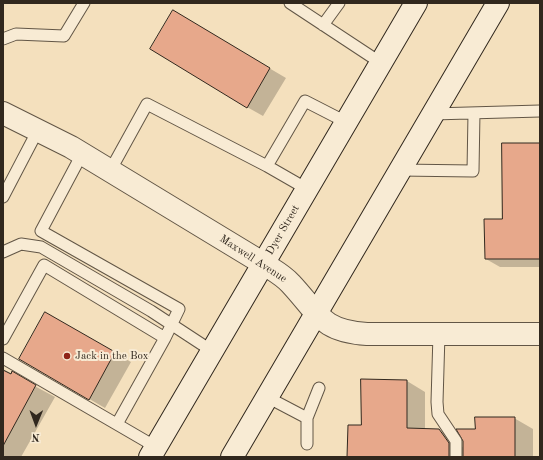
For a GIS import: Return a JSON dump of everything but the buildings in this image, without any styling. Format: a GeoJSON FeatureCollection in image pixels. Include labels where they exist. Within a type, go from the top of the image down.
{"type":"FeatureCollection","features":[{"type":"Feature","properties":{"kind":"main road","name":"Dyer Street"},"geometry":{"type":"LineString","coordinates":[[153,452],[416,3]]}},
{"type":"Feature","properties":{"kind":"main road"},"geometry":{"type":"LineString","coordinates":[[232,457],[498,3]]}},
{"type":"Feature","properties":{"kind":"main road","name":"Maxwell Avenue"},"geometry":{"type":"LineString","coordinates":[[3,112],[82,154],[264,264],[290,283],[316,314],[330,326],[351,333],[540,334]]}},
{"type":"Feature","properties":{"kind":"lane"},"geometry":{"type":"LineString","coordinates":[[3,39],[16,34],[64,36],[84,3]]}},
{"type":"Feature","properties":{"kind":"lane"},"geometry":{"type":"LineString","coordinates":[[290,3],[381,63]]}},
{"type":"Feature","properties":{"kind":"lane"},"geometry":{"type":"LineString","coordinates":[[323,25],[340,3]]}},
{"type":"Feature","properties":{"kind":"lane"},"geometry":{"type":"LineString","coordinates":[[267,166],[304,101],[346,122]]}},
{"type":"Feature","properties":{"kind":"lane"},"geometry":{"type":"LineString","coordinates":[[110,171],[147,104],[267,166],[307,189]]}},
{"type":"Feature","properties":{"kind":"lane"},"geometry":{"type":"LineString","coordinates":[[433,114],[540,112]]}},
{"type":"Feature","properties":{"kind":"lane"},"geometry":{"type":"LineString","coordinates":[[400,170],[473,170],[474,113]]}},
{"type":"Feature","properties":{"kind":"lane"},"geometry":{"type":"LineString","coordinates":[[3,197],[38,130]]}},
{"type":"Feature","properties":{"kind":"lane"},"geometry":{"type":"LineString","coordinates":[[82,154],[41,231],[180,309],[117,424]]}},
{"type":"Feature","properties":{"kind":"lane"},"geometry":{"type":"LineString","coordinates":[[3,252],[21,244],[40,247],[172,325],[212,351]]}},
{"type":"Feature","properties":{"kind":"lane"},"geometry":{"type":"LineString","coordinates":[[3,339],[44,266],[165,338]]}},
{"type":"Feature","properties":{"kind":"lane"},"geometry":{"type":"LineString","coordinates":[[439,334],[438,414],[456,441],[456,457]]}},
{"type":"Feature","properties":{"kind":"lane"},"geometry":{"type":"LineString","coordinates":[[3,358],[117,424],[153,452]]}},
{"type":"Feature","properties":{"kind":"lane"},"geometry":{"type":"LineString","coordinates":[[307,444],[306,418],[318,388]]}},
{"type":"Feature","properties":{"kind":"lane"},"geometry":{"type":"LineString","coordinates":[[267,397],[306,418]]}},
{"type":"Feature","properties":{"kind":"place","name":"Jack in the Box"},"geometry":{"type":"Point","coordinates":[67,356]}}]}
